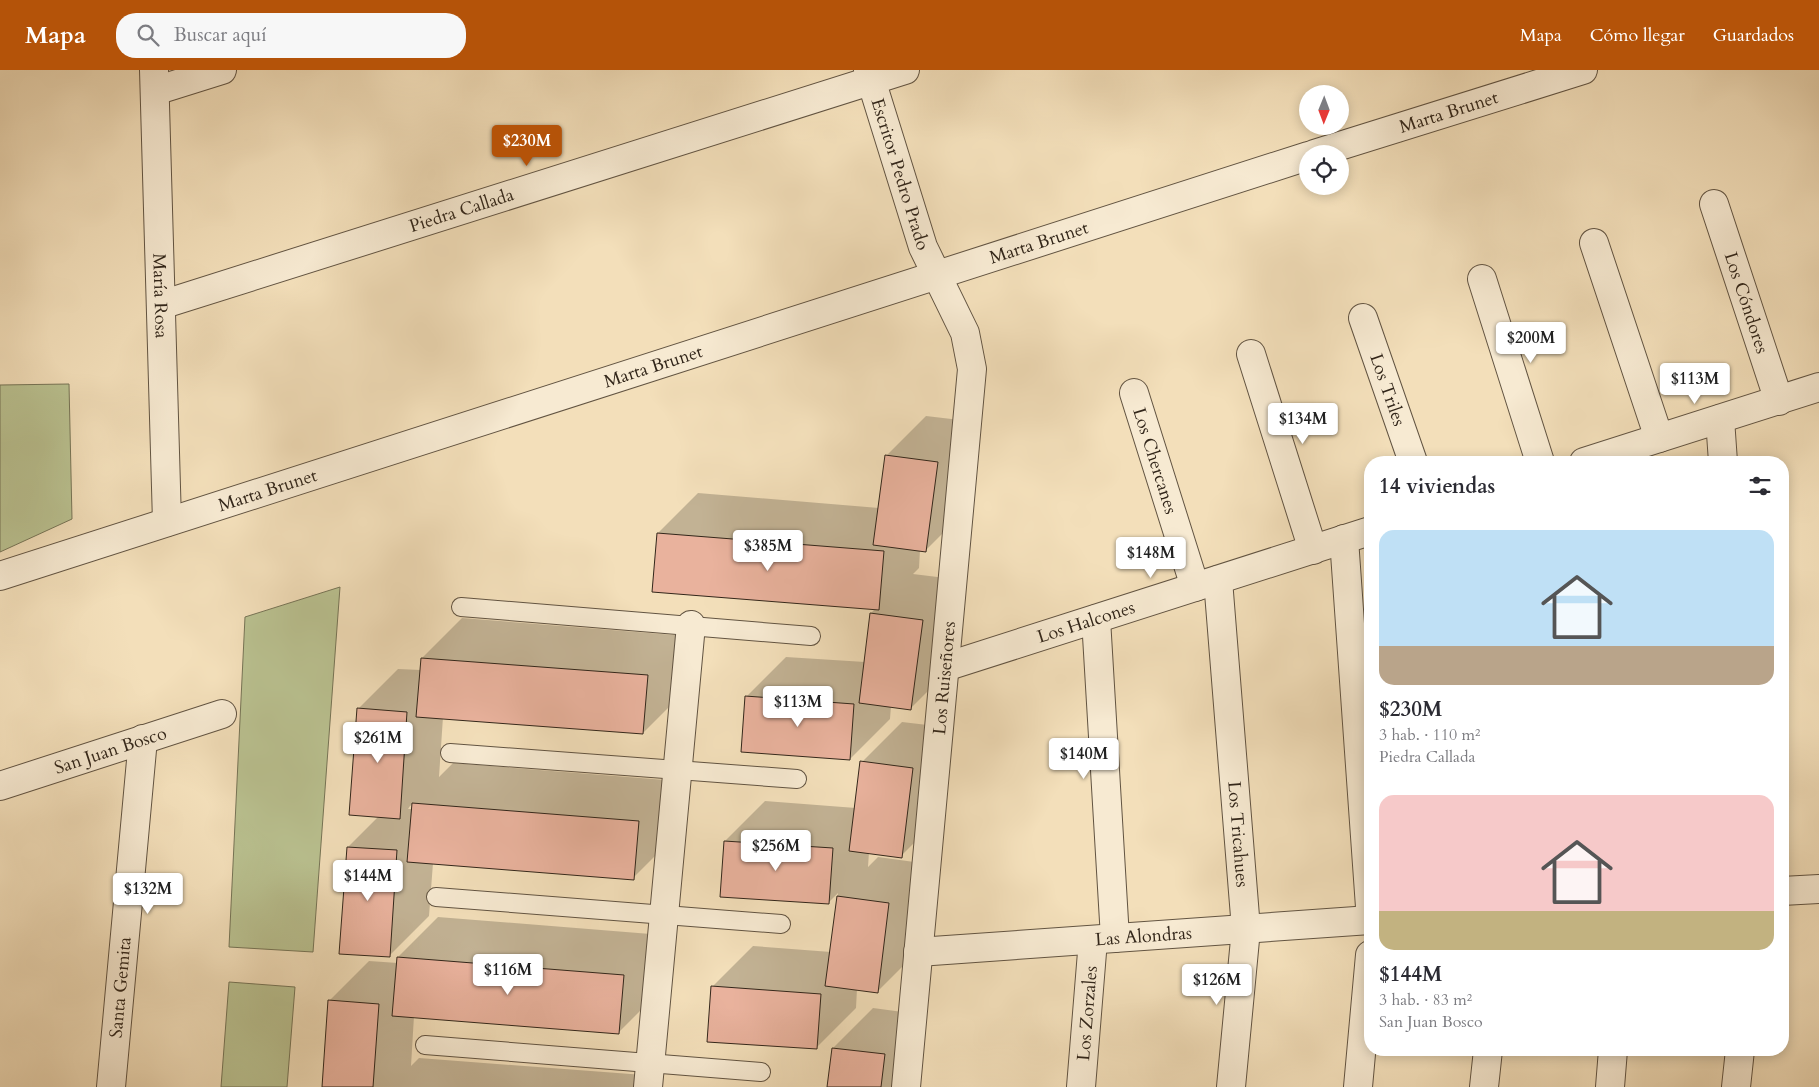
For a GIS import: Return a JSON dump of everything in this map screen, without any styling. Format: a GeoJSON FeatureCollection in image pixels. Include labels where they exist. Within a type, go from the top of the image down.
{"type":"FeatureCollection","features":[{"type":"Feature","properties":{"kind":"street"},"geometry":{"type":"LineString","coordinates":[[155,81],[222,70]]}},
{"type":"Feature","properties":{"kind":"street","name":"Piedra Callada"},"geometry":{"type":"LineString","coordinates":[[161,305],[869,75],[905,70]]}},
{"type":"Feature","properties":{"kind":"street","name":"Marta Brunet"},"geometry":{"type":"LineString","coordinates":[[1338,145],[1512,80],[1583,70]]}},
{"type":"Feature","properties":{"kind":"street","name":"Escritor Pedro Prado"},"geometry":{"type":"LineString","coordinates":[[869,75],[923,247],[936,275]]}},
{"type":"Feature","properties":{"kind":"street","name":"María Rosa"},"geometry":{"type":"LineString","coordinates":[[155,81],[167,522]]}},
{"type":"Feature","properties":{"kind":"street","name":"Marta Brunet"},"geometry":{"type":"LineString","coordinates":[[0,576],[1299,159]]}},
{"type":"Feature","properties":{"kind":"street","name":"Los Cóndores"},"geometry":{"type":"LineString","coordinates":[[1714,204],[1778,401]]}},
{"type":"Feature","properties":{"kind":"street"},"geometry":{"type":"LineString","coordinates":[[1594,243],[1659,438]]}},
{"type":"Feature","properties":{"kind":"street","name":"Los Ruiseñores"},"geometry":{"type":"LineString","coordinates":[[906,1087],[972,369],[965,333],[936,275]]}},
{"type":"Feature","properties":{"kind":"street"},"geometry":{"type":"LineString","coordinates":[[1482,279],[1538,456]]}},
{"type":"Feature","properties":{"kind":"street","name":"Los Triles"},"geometry":{"type":"LineString","coordinates":[[1363,318],[1411,456]]}},
{"type":"Feature","properties":{"kind":"street"},"geometry":{"type":"LineString","coordinates":[[1251,354],[1313,550]]}},
{"type":"Feature","properties":{"kind":"street"},"geometry":{"type":"LineString","coordinates":[[1607,456],[1819,388]]}},
{"type":"Feature","properties":{"kind":"street","name":"Los Chercanes"},"geometry":{"type":"LineString","coordinates":[[1134,392],[1206,584]]}},
{"type":"Feature","properties":{"kind":"street"},"geometry":{"type":"LineString","coordinates":[[1720,419],[1723,456]]}},
{"type":"Feature","properties":{"kind":"street","name":"Los Halcones"},"geometry":{"type":"LineString","coordinates":[[945,667],[1364,533]]}},
{"type":"Feature","properties":{"kind":"street"},"geometry":{"type":"LineString","coordinates":[[1344,540],[1364,822]]}},
{"type":"Feature","properties":{"kind":"street","name":"Los Tricahues"},"geometry":{"type":"LineString","coordinates":[[1206,584],[1246,929],[1230,1087]]}},
{"type":"Feature","properties":{"kind":"street","name":"Los Zorzales"},"geometry":{"type":"LineString","coordinates":[[1081,1087],[1104,939],[1096,619]]}},
{"type":"Feature","properties":{"kind":"street"},"geometry":{"type":"LineString","coordinates":[[649,1075],[691,625]]}},
{"type":"Feature","properties":{"kind":"street","name":"San Juan Bosco"},"geometry":{"type":"LineString","coordinates":[[0,786],[222,714]]}},
{"type":"Feature","properties":{"kind":"street","name":"Santa Gemita"},"geometry":{"type":"LineString","coordinates":[[111,1087],[143,740]]}},
{"type":"Feature","properties":{"kind":"street"},"geometry":{"type":"LineString","coordinates":[[1789,891],[1819,889]]}},
{"type":"Feature","properties":{"kind":"street","name":"Las Alondras"},"geometry":{"type":"LineString","coordinates":[[918,952],[1364,920]]}},
{"type":"Feature","properties":{"kind":"street"},"geometry":{"type":"LineString","coordinates":[[1358,1087],[1364,1021]]}},
{"type":"Feature","properties":{"kind":"street"},"geometry":{"type":"LineString","coordinates":[[1484,1087],[1487,1056]]}},
{"type":"Feature","properties":{"kind":"street"},"geometry":{"type":"LineString","coordinates":[[1610,1087],[1613,1056]]}},
{"type":"Feature","properties":{"kind":"street"},"geometry":{"type":"LineString","coordinates":[[1736,1087],[1739,1056]]}},
{"type":"Feature","properties":{"kind":"lane"},"geometry":{"type":"LineString","coordinates":[[460,607],[811,636]]}},
{"type":"Feature","properties":{"kind":"lane"},"geometry":{"type":"LineString","coordinates":[[450,753],[797,779]]}},
{"type":"Feature","properties":{"kind":"lane"},"geometry":{"type":"LineString","coordinates":[[436,897],[781,924]]}},
{"type":"Feature","properties":{"kind":"lane"},"geometry":{"type":"LineString","coordinates":[[425,1045],[649,1075],[761,1072]]}},
{"type":"Feature","properties":{"kind":"green space"},"geometry":{"type":"Polygon","coordinates":[[[69,384],[72,519],[0,552],[0,385],[69,384]]]}},
{"type":"Feature","properties":{"kind":"green space"},"geometry":{"type":"Polygon","coordinates":[[[340,587],[313,952],[229,947],[245,617],[340,587]]]}},
{"type":"Feature","properties":{"kind":"green space"},"geometry":{"type":"Polygon","coordinates":[[[229,982],[295,987],[287,1087],[221,1087],[229,982]]]}},
{"type":"Feature","properties":{"kind":"building"},"geometry":{"type":"Polygon","coordinates":[[[885,455],[938,462],[926,552],[873,545],[885,455]]]}},
{"type":"Feature","properties":{"kind":"building"},"geometry":{"type":"Polygon","coordinates":[[[657,533],[884,551],[879,610],[652,592],[657,533]]]}},
{"type":"Feature","properties":{"kind":"building"},"geometry":{"type":"Polygon","coordinates":[[[870,613],[923,620],[911,710],[859,703],[870,613]]]}},
{"type":"Feature","properties":{"kind":"building"},"geometry":{"type":"Polygon","coordinates":[[[421,658],[648,675],[643,734],[416,717],[421,658]]]}},
{"type":"Feature","properties":{"kind":"building"},"geometry":{"type":"Polygon","coordinates":[[[745,696],[854,704],[850,760],[741,752],[745,696]]]}},
{"type":"Feature","properties":{"kind":"building"},"geometry":{"type":"Polygon","coordinates":[[[357,708],[407,712],[400,819],[349,815],[357,708]]]}},
{"type":"Feature","properties":{"kind":"building"},"geometry":{"type":"Polygon","coordinates":[[[860,761],[913,768],[902,858],[849,851],[860,761]]]}},
{"type":"Feature","properties":{"kind":"building"},"geometry":{"type":"Polygon","coordinates":[[[412,803],[639,821],[634,880],[407,862],[412,803]]]}},
{"type":"Feature","properties":{"kind":"building"},"geometry":{"type":"Polygon","coordinates":[[[724,841],[833,848],[829,904],[720,897],[724,841]]]}},
{"type":"Feature","properties":{"kind":"building"},"geometry":{"type":"Polygon","coordinates":[[[347,847],[397,850],[390,957],[339,954],[347,847]]]}},
{"type":"Feature","properties":{"kind":"building"},"geometry":{"type":"Polygon","coordinates":[[[837,896],[889,903],[878,993],[825,986],[837,896]]]}},
{"type":"Feature","properties":{"kind":"building"},"geometry":{"type":"Polygon","coordinates":[[[397,957],[624,975],[619,1034],[392,1016],[397,957]]]}},
{"type":"Feature","properties":{"kind":"building"},"geometry":{"type":"Polygon","coordinates":[[[711,986],[821,994],[817,1049],[707,1042],[711,986]]]}},
{"type":"Feature","properties":{"kind":"building"},"geometry":{"type":"Polygon","coordinates":[[[328,1000],[379,1004],[373,1087],[322,1087],[328,1000]]]}},
{"type":"Feature","properties":{"kind":"building"},"geometry":{"type":"Polygon","coordinates":[[[832,1048],[885,1054],[881,1087],[827,1087],[832,1048]]]}}]}
